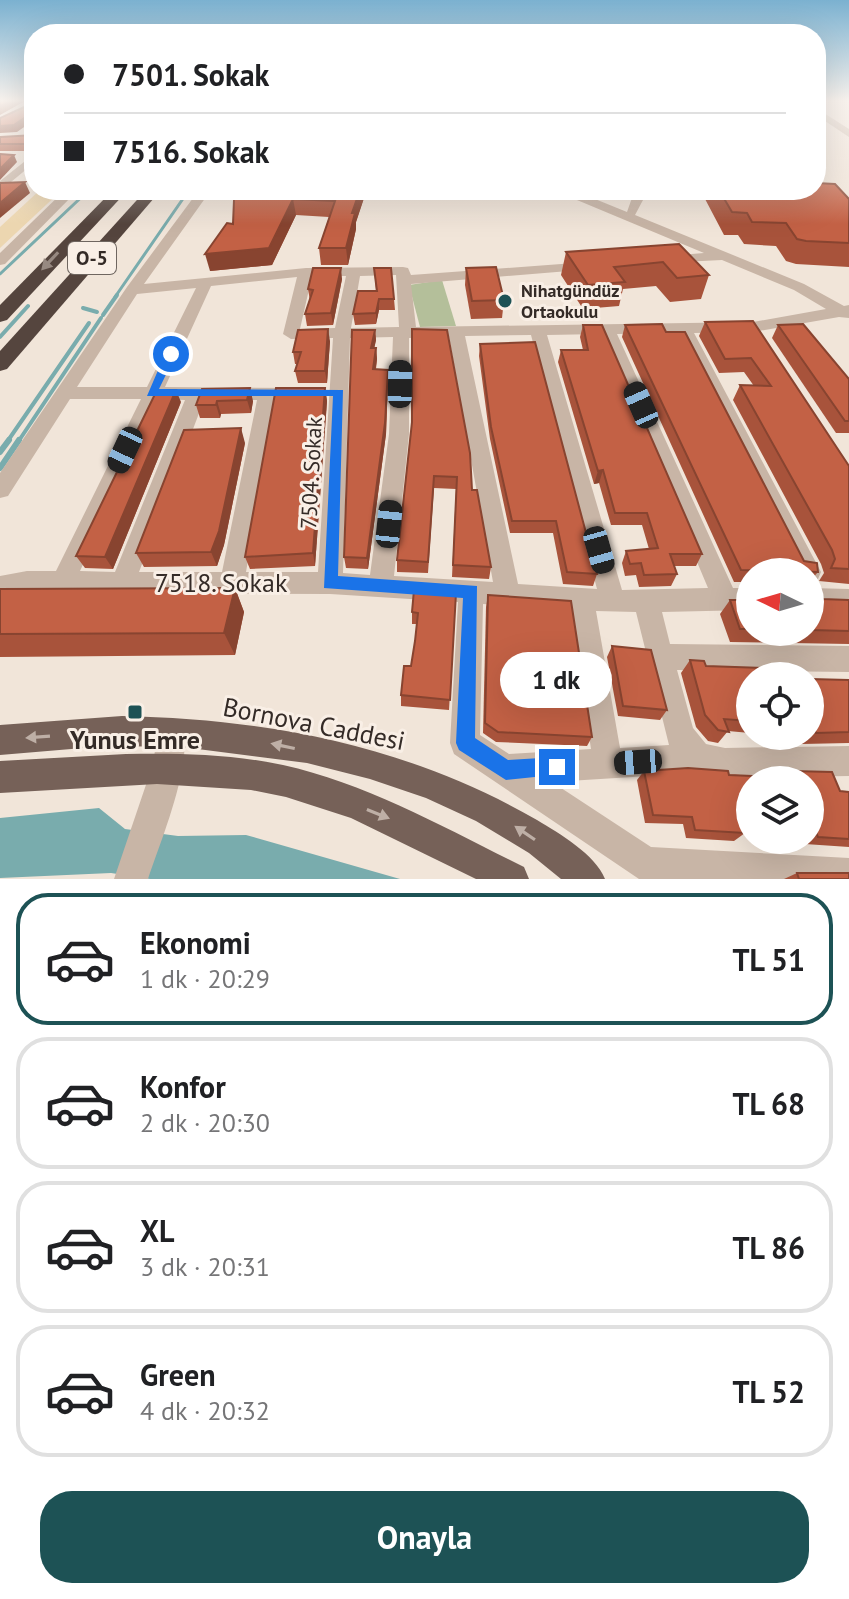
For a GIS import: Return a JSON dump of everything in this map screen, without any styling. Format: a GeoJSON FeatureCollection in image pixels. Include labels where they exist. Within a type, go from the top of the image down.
{"type":"FeatureCollection","features":[{"type":"Feature","properties":{"kind":"highway","name":"O-5"},"geometry":{"type":"LineString","coordinates":[[0,316],[109,200]]}},
{"type":"Feature","properties":{"kind":"highway","name":"O-5"},"geometry":{"type":"LineString","coordinates":[[0,364],[145,200]]}},
{"type":"Feature","properties":{"kind":"main road","name":"Bornova Caddesi"},"geometry":{"type":"LineString","coordinates":[[0,740],[122,731],[171,733],[271,743],[402,771],[482,804],[588,879]]}},
{"type":"Feature","properties":{"kind":"main road"},"geometry":{"type":"LineString","coordinates":[[0,777],[166,770],[252,775],[332,795],[406,826],[512,879]]}},
{"type":"Feature","properties":{"kind":"street"},"geometry":{"type":"LineString","coordinates":[[12,156],[24,157]]}},
{"type":"Feature","properties":{"kind":"street"},"geometry":{"type":"LineString","coordinates":[[0,187],[24,166]]}},
{"type":"Feature","properties":{"kind":"street"},"geometry":{"type":"LineString","coordinates":[[0,175],[15,174]]}},
{"type":"Feature","properties":{"kind":"street"},"geometry":{"type":"LineString","coordinates":[[0,187],[23,186]]}},
{"type":"Feature","properties":{"kind":"street"},"geometry":{"type":"LineString","coordinates":[[0,261],[62,200]]}},
{"type":"Feature","properties":{"kind":"street"},"geometry":{"type":"LineString","coordinates":[[0,490],[132,290],[198,200]]}},
{"type":"Feature","properties":{"kind":"street"},"geometry":{"type":"LineString","coordinates":[[587,200],[799,287],[847,313]]}},
{"type":"Feature","properties":{"kind":"street"},"geometry":{"type":"LineString","coordinates":[[617,200],[646,223]]}},
{"type":"Feature","properties":{"kind":"street"},"geometry":{"type":"LineString","coordinates":[[633,212],[636,200]]}},
{"type":"Feature","properties":{"kind":"street"},"geometry":{"type":"LineString","coordinates":[[0,240],[20,240]]}},
{"type":"Feature","properties":{"kind":"street"},"geometry":{"type":"LineString","coordinates":[[647,262],[723,256]]}},
{"type":"Feature","properties":{"kind":"street"},"geometry":{"type":"LineString","coordinates":[[132,290],[306,272],[354,271],[403,276],[601,265]]}},
{"type":"Feature","properties":{"kind":"street","name":"7504. Sokak"},"geometry":{"type":"LineString","coordinates":[[330,583],[342,333],[354,271]]}},
{"type":"Feature","properties":{"kind":"street"},"geometry":{"type":"LineString","coordinates":[[403,276],[432,271]]}},
{"type":"Feature","properties":{"kind":"street"},"geometry":{"type":"LineString","coordinates":[[306,272],[291,334],[753,327],[847,313]]}},
{"type":"Feature","properties":{"kind":"street"},"geometry":{"type":"LineString","coordinates":[[381,584],[399,434],[404,333],[403,276]]}},
{"type":"Feature","properties":{"kind":"street"},"geometry":{"type":"LineString","coordinates":[[62,584],[206,282]]}},
{"type":"Feature","properties":{"kind":"street"},"geometry":{"type":"LineString","coordinates":[[753,327],[762,345]]}},
{"type":"Feature","properties":{"kind":"street"},"geometry":{"type":"LineString","coordinates":[[607,329],[736,596]]}},
{"type":"Feature","properties":{"kind":"street"},"geometry":{"type":"LineString","coordinates":[[684,329],[802,558]]}},
{"type":"Feature","properties":{"kind":"street"},"geometry":{"type":"LineString","coordinates":[[538,331],[613,601]]}},
{"type":"Feature","properties":{"kind":"street"},"geometry":{"type":"LineString","coordinates":[[456,332],[508,594]]}},
{"type":"Feature","properties":{"kind":"street"},"geometry":{"type":"LineString","coordinates":[[64,393],[267,395],[339,392]]}},
{"type":"Feature","properties":{"kind":"street"},"geometry":{"type":"LineString","coordinates":[[122,584],[196,395]]}},
{"type":"Feature","properties":{"kind":"street"},"geometry":{"type":"LineString","coordinates":[[232,583],[267,395]]}},
{"type":"Feature","properties":{"kind":"street","name":"7518. Sokak"},"geometry":{"type":"LineString","coordinates":[[0,572],[27,582]]}},
{"type":"Feature","properties":{"kind":"street","name":"7518. Sokak"},"geometry":{"type":"LineString","coordinates":[[0,587],[27,582],[330,583],[613,601],[736,600]]}},
{"type":"Feature","properties":{"kind":"street"},"geometry":{"type":"LineString","coordinates":[[471,591],[465,743],[659,872],[849,875]]}},
{"type":"Feature","properties":{"kind":"street"},"geometry":{"type":"LineString","coordinates":[[581,598],[608,764]]}},
{"type":"Feature","properties":{"kind":"street"},"geometry":{"type":"LineString","coordinates":[[824,599],[849,600]]}},
{"type":"Feature","properties":{"kind":"street"},"geometry":{"type":"LineString","coordinates":[[646,600],[680,735],[697,758]]}},
{"type":"Feature","properties":{"kind":"street"},"geometry":{"type":"LineString","coordinates":[[660,657],[849,659]]}},
{"type":"Feature","properties":{"kind":"street"},"geometry":{"type":"LineString","coordinates":[[131,879],[166,770],[171,733]]}},
{"type":"Feature","properties":{"kind":"street"},"geometry":{"type":"LineString","coordinates":[[506,770],[697,758],[725,763],[849,761]]}},
{"type":"Feature","properties":{"kind":"green space"},"geometry":{"type":"Polygon","coordinates":[[[442,280],[456,326],[420,327],[409,285],[442,280]]]}},
{"type":"Feature","properties":{"kind":"sand"},"geometry":{"type":"Polygon","coordinates":[[[29,200],[51,200],[0,248],[0,227],[29,200]]]}},
{"type":"Feature","properties":{"kind":"water"},"geometry":{"type":"Polygon","coordinates":[[[99,808],[125,829],[178,836],[246,835],[400,879],[150,879],[111,873],[0,878],[0,818],[99,808]]]}},
{"type":"Feature","properties":{"kind":"building"},"geometry":{"type":"Polygon","coordinates":[[[0,142],[24,142],[24,144],[0,142]]]}},
{"type":"Feature","properties":{"kind":"building"},"geometry":{"type":"Polygon","coordinates":[[[0,154],[14,155],[0,169],[0,154]]]}},
{"type":"Feature","properties":{"kind":"building"},"geometry":{"type":"Polygon","coordinates":[[[24,182],[0,203],[0,183],[24,182]]]}},
{"type":"Feature","properties":{"kind":"building"},"geometry":{"type":"Polygon","coordinates":[[[826,184],[835,184],[849,199],[849,243],[797,239],[786,223],[752,222],[747,213],[732,212],[725,200],[826,200],[826,184]]]}},
{"type":"Feature","properties":{"kind":"building"},"geometry":{"type":"Polygon","coordinates":[[[234,200],[293,200],[269,248],[205,254],[227,223],[233,224],[234,200]]]}},
{"type":"Feature","properties":{"kind":"building"},"geometry":{"type":"Polygon","coordinates":[[[314,200],[357,200],[346,248],[319,248],[335,201],[314,200]]]}},
{"type":"Feature","properties":{"kind":"building"},"geometry":{"type":"Polygon","coordinates":[[[679,244],[709,275],[677,278],[663,262],[614,267],[625,282],[588,285],[566,252],[679,244]]]}},
{"type":"Feature","properties":{"kind":"building"},"geometry":{"type":"Polygon","coordinates":[[[496,267],[504,300],[472,301],[466,268],[496,267]]]}},
{"type":"Feature","properties":{"kind":"building"},"geometry":{"type":"Polygon","coordinates":[[[313,268],[341,268],[331,313],[305,314],[313,290],[308,289],[313,268]]]}},
{"type":"Feature","properties":{"kind":"building"},"geometry":{"type":"Polygon","coordinates":[[[374,268],[391,268],[394,299],[379,299],[376,313],[353,314],[358,291],[377,291],[374,268]]]}},
{"type":"Feature","properties":{"kind":"building"},"geometry":{"type":"Polygon","coordinates":[[[753,321],[849,466],[849,569],[831,568],[835,559],[832,550],[740,385],[771,386],[751,358],[725,359],[705,322],[753,321]]]}},
{"type":"Feature","properties":{"kind":"building"},"geometry":{"type":"Polygon","coordinates":[[[662,324],[666,332],[685,332],[802,558],[736,559],[625,325],[662,324]]]}},
{"type":"Feature","properties":{"kind":"building"},"geometry":{"type":"Polygon","coordinates":[[[803,324],[849,379],[849,421],[845,421],[778,325],[803,324]]]}},
{"type":"Feature","properties":{"kind":"building"},"geometry":{"type":"Polygon","coordinates":[[[583,325],[602,325],[702,554],[670,554],[677,574],[644,575],[641,563],[630,564],[626,551],[658,548],[647,513],[615,513],[603,470],[598,471],[561,350],[588,350],[583,325]]]}},
{"type":"Feature","properties":{"kind":"building"},"geometry":{"type":"Polygon","coordinates":[[[328,329],[325,371],[295,371],[301,352],[293,352],[298,330],[328,329]]]}},
{"type":"Feature","properties":{"kind":"building"},"geometry":{"type":"Polygon","coordinates":[[[412,329],[447,330],[470,453],[472,490],[477,490],[491,567],[453,565],[457,477],[434,476],[428,562],[397,560],[412,422],[412,329]]]}},
{"type":"Feature","properties":{"kind":"building"},"geometry":{"type":"Polygon","coordinates":[[[352,330],[375,330],[371,348],[376,348],[373,369],[388,370],[385,423],[367,558],[344,557],[352,330]]]}},
{"type":"Feature","properties":{"kind":"building"},"geometry":{"type":"Polygon","coordinates":[[[535,342],[597,574],[567,572],[556,521],[512,521],[491,427],[480,344],[535,342]]]}},
{"type":"Feature","properties":{"kind":"building"},"geometry":{"type":"Polygon","coordinates":[[[250,388],[247,400],[196,405],[202,389],[250,388]]]}},
{"type":"Feature","properties":{"kind":"building"},"geometry":{"type":"Polygon","coordinates":[[[276,388],[325,388],[313,553],[245,557],[276,388]]]}},
{"type":"Feature","properties":{"kind":"building"},"geometry":{"type":"Polygon","coordinates":[[[157,390],[176,390],[105,557],[76,556],[157,390]]]}},
{"type":"Feature","properties":{"kind":"building"},"geometry":{"type":"Polygon","coordinates":[[[241,428],[219,531],[211,552],[136,553],[184,430],[241,428]]]}},
{"type":"Feature","properties":{"kind":"building"},"geometry":{"type":"Polygon","coordinates":[[[235,588],[224,633],[0,634],[0,589],[235,588]]]}},
{"type":"Feature","properties":{"kind":"building"},"geometry":{"type":"Polygon","coordinates":[[[414,590],[456,593],[450,700],[401,695],[404,666],[411,666],[415,641],[418,613],[412,612],[414,590]]]}},
{"type":"Feature","properties":{"kind":"building"},"geometry":{"type":"Polygon","coordinates":[[[488,595],[571,601],[592,737],[498,732],[485,723],[488,595]]]}},
{"type":"Feature","properties":{"kind":"building"},"geometry":{"type":"Polygon","coordinates":[[[824,599],[849,600],[849,631],[824,630],[824,599]]]}},
{"type":"Feature","properties":{"kind":"building"},"geometry":{"type":"Polygon","coordinates":[[[730,600],[736,600],[736,617],[730,600]]]}},
{"type":"Feature","properties":{"kind":"building"},"geometry":{"type":"Polygon","coordinates":[[[612,646],[651,650],[667,710],[623,706],[612,646]]]}},
{"type":"Feature","properties":{"kind":"building"},"geometry":{"type":"Polygon","coordinates":[[[690,660],[704,661],[706,666],[736,667],[736,720],[724,719],[729,732],[718,730],[705,715],[690,660]]]}},
{"type":"Feature","properties":{"kind":"building"},"geometry":{"type":"Polygon","coordinates":[[[824,679],[849,680],[849,732],[824,733],[824,679]]]}},
{"type":"Feature","properties":{"kind":"building"},"geometry":{"type":"Polygon","coordinates":[[[688,768],[728,771],[729,775],[736,775],[736,832],[695,830],[692,817],[653,815],[644,771],[688,768]]]}},
{"type":"Feature","properties":{"kind":"building"},"geometry":{"type":"Polygon","coordinates":[[[824,772],[832,772],[840,791],[849,792],[849,839],[824,837],[824,772]]]}},
{"type":"Feature","properties":{"kind":"building"},"geometry":{"type":"Polygon","coordinates":[[[797,873],[849,873],[849,879],[799,879],[797,873]]]}},
{"type":"Feature","properties":{"kind":"waterway"},"geometry":{"type":"LineString","coordinates":[[0,274],[78,200]]}},
{"type":"Feature","properties":{"kind":"waterway"},"geometry":{"type":"LineString","coordinates":[[115,297],[182,200]]}},
{"type":"Feature","properties":{"kind":"waterway"},"geometry":{"type":"LineString","coordinates":[[103,315],[117,295]]}},
{"type":"Feature","properties":{"kind":"waterway"},"geometry":{"type":"LineString","coordinates":[[0,337],[28,306]]}},
{"type":"Feature","properties":{"kind":"waterway"},"geometry":{"type":"LineString","coordinates":[[83,308],[97,312]]}},
{"type":"Feature","properties":{"kind":"waterway"},"geometry":{"type":"LineString","coordinates":[[18,442],[101,318]]}},
{"type":"Feature","properties":{"kind":"waterway"},"geometry":{"type":"LineString","coordinates":[[7,442],[89,323]]}},
{"type":"Feature","properties":{"kind":"waterway"},"geometry":{"type":"LineString","coordinates":[[0,452],[9,440]]}},
{"type":"Feature","properties":{"kind":"waterway"},"geometry":{"type":"LineString","coordinates":[[0,468],[19,440]]}},
{"type":"Feature","properties":{"kind":"place","name":"Nihatgündüz Ortaokulu"},"geometry":{"type":"Point","coordinates":[505,301]}},
{"type":"Feature","properties":{"kind":"place","name":"Yunus Emre"},"geometry":{"type":"Point","coordinates":[135,712]}},
{"type":"Feature","properties":{"kind":"route"},"geometry":{"type":"LineString","coordinates":[[171,354],[151,393],[267,395],[339,392],[330,583],[471,591],[465,743],[506,770],[557,767]]}}]}
